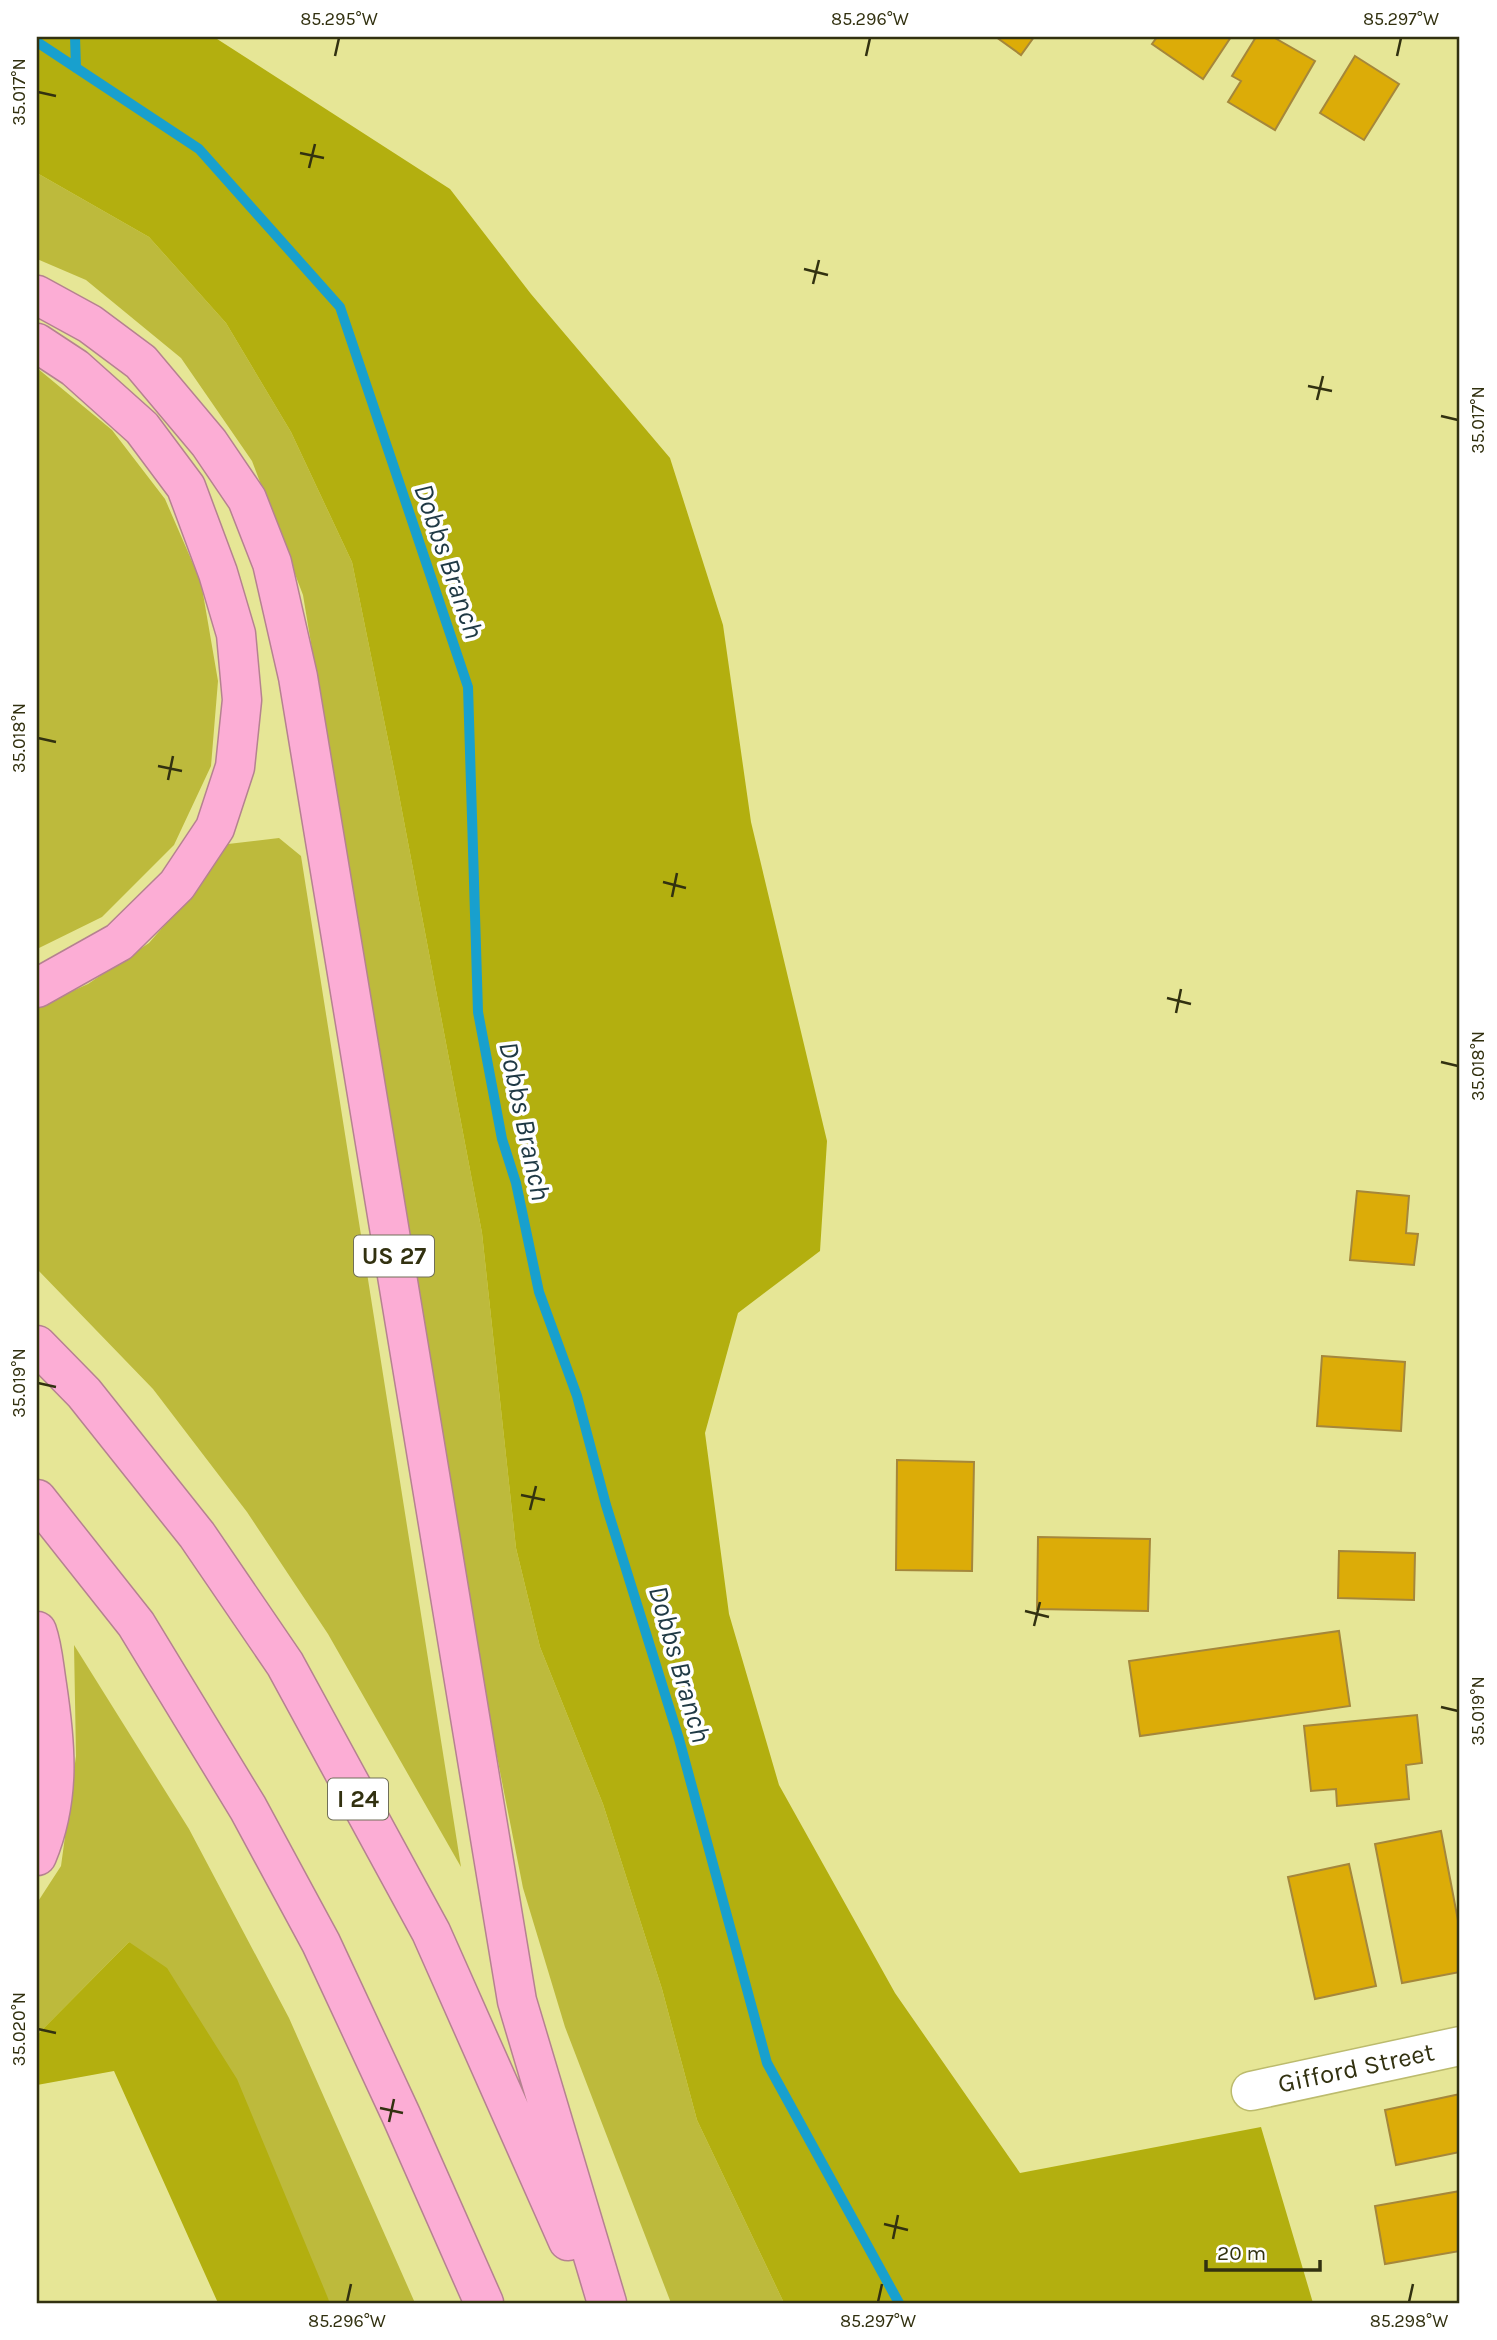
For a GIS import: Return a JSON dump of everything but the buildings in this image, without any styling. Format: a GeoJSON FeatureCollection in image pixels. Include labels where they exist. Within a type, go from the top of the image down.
{"type":"FeatureCollection","features":[{"type":"Feature","properties":{"kind":"highway","name":"US 27"},"geometry":{"type":"LineString","coordinates":[[37,295],[90,324],[141,362],[209,443],[247,499],[272,564],[301,690],[517,2001],[607,2303]]}},
{"type":"Feature","properties":{"kind":"highway"},"geometry":{"type":"LineString","coordinates":[[37,343],[75,368],[142,428],[186,487],[218,573],[236,634],[243,700],[235,767],[215,828],[177,885],[119,942],[37,988]]}},
{"type":"Feature","properties":{"kind":"highway","name":"I 24"},"geometry":{"type":"LineString","coordinates":[[37,1345],[84,1393],[188,1524],[285,1664],[430,1932],[596,2303]]}},
{"type":"Feature","properties":{"kind":"highway"},"geometry":{"type":"LineString","coordinates":[[37,1499],[136,1624],[248,1808],[321,1942],[484,2303]]}},
{"type":"Feature","properties":{"kind":"highway"},"geometry":{"type":"LineString","coordinates":[[37,1631],[53,1726],[56,1783],[45,1837],[37,1856]]}},
{"type":"Feature","properties":{"kind":"street","name":"Gifford Street"},"geometry":{"type":"LineString","coordinates":[[1251,2091],[1460,2046]]}},
{"type":"Feature","properties":{"kind":"shaded area"},"geometry":{"type":"Polygon","coordinates":[[[37,37],[214,37],[450,189],[531,294],[670,458],[723,625],[751,822],[827,1141],[820,1251],[738,1313],[705,1433],[729,1614],[779,1785],[895,1993],[1020,2173],[1261,2127],[1313,2303],[784,2303],[697,2120],[662,1989],[603,1804],[540,1647],[516,1548],[482,1233],[352,562],[291,432],[226,323],[149,237],[37,173],[37,37]]]}},
{"type":"Feature","properties":{"kind":"shaded area"},"geometry":{"type":"Polygon","coordinates":[[[37,173],[149,237],[226,323],[291,432],[352,562],[482,1233],[516,1548],[540,1647],[603,1804],[662,1989],[697,2120],[784,2303],[671,2303],[565,2027],[523,1888],[489,1716],[303,595],[252,461],[181,358],[86,280],[37,259],[37,173]]]}},
{"type":"Feature","properties":{"kind":"shaded area"},"geometry":{"type":"Polygon","coordinates":[[[37,368],[112,430],[165,499],[201,582],[218,681],[211,766],[174,845],[102,917],[37,949],[37,368]]]}},
{"type":"Feature","properties":{"kind":"shaded area"},"geometry":{"type":"Polygon","coordinates":[[[279,838],[301,856],[461,1867],[328,1634],[247,1512],[153,1389],[37,1269],[37,1007],[88,984],[149,943],[197,888],[228,844],[279,838]]]}},
{"type":"Feature","properties":{"kind":"shaded area"},"geometry":{"type":"Polygon","coordinates":[[[74,1645],[189,1829],[289,2018],[415,2303],[330,2303],[129,1942],[37,2035],[37,1903],[61,1866],[76,1756],[74,1645]]]}},
{"type":"Feature","properties":{"kind":"shaded area"},"geometry":{"type":"Polygon","coordinates":[[[129,1942],[167,1968],[237,2079],[330,2303],[218,2303],[114,2071],[37,2085],[37,2035],[129,1942]]]}},
{"type":"Feature","properties":{"kind":"waterway"},"geometry":{"type":"LineString","coordinates":[[75,37],[76,68]]}},
{"type":"Feature","properties":{"kind":"waterway","name":"Dobbs Branch"},"geometry":{"type":"LineString","coordinates":[[37,42],[199,149],[340,307],[468,687],[478,1012],[502,1139],[516,1183],[539,1292],[577,1396],[606,1505],[679,1739],[767,2063],[899,2303]]}}]}
